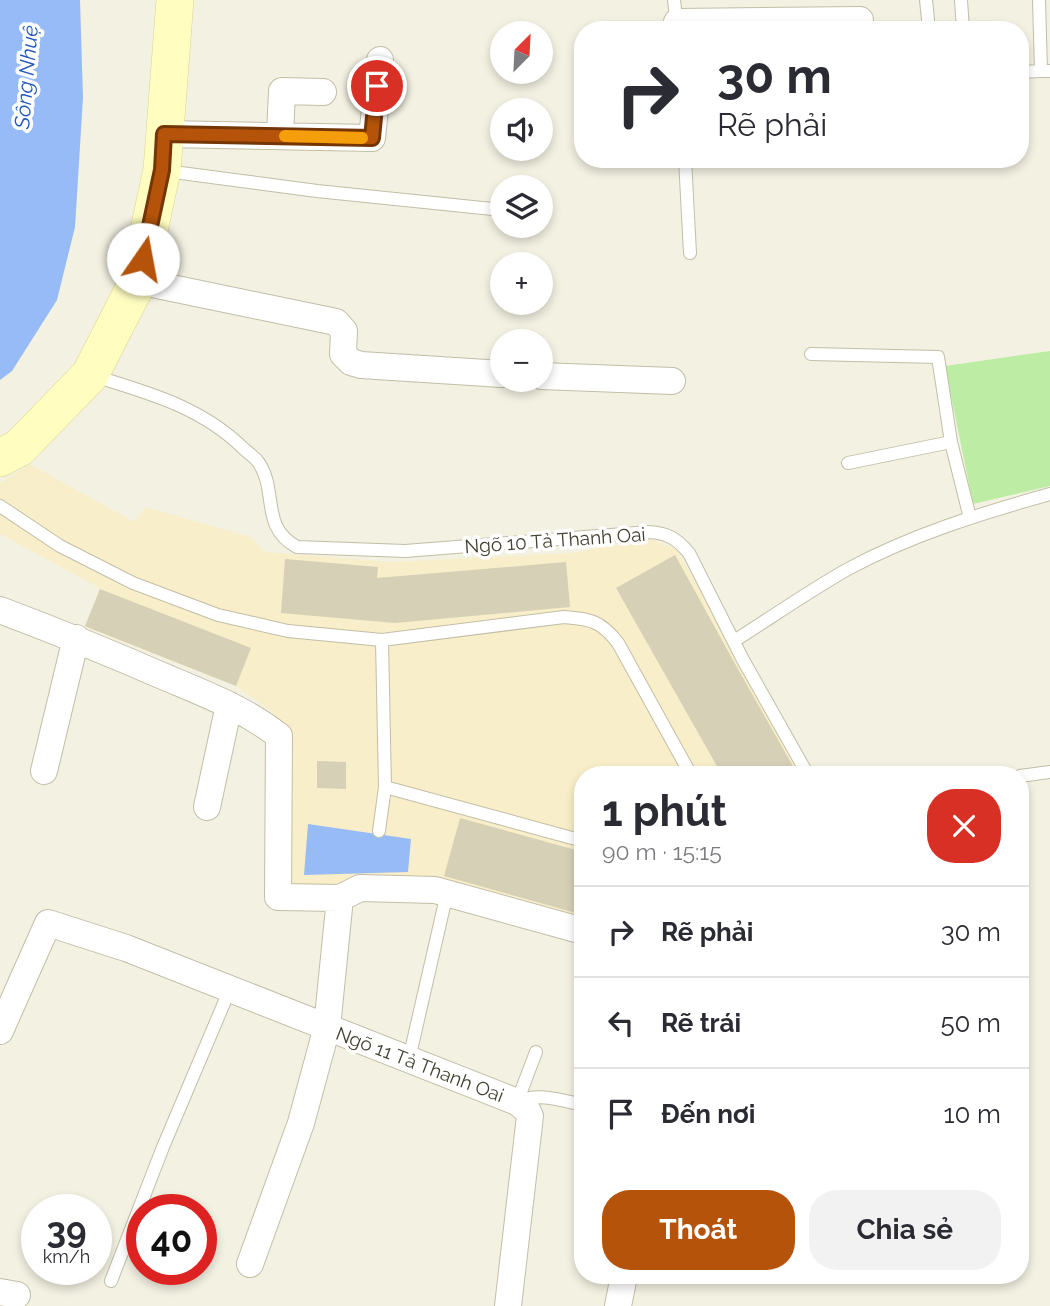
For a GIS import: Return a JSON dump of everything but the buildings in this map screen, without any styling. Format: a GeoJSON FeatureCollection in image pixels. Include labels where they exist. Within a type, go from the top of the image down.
{"type":"FeatureCollection","features":[{"type":"Feature","properties":{"kind":"street"},"geometry":{"type":"LineString","coordinates":[[0,458],[19,448],[90,375],[138,281],[162,170],[175,0]]}},
{"type":"Feature","properties":{"kind":"street"},"geometry":{"type":"LineString","coordinates":[[676,17],[860,20]]}},
{"type":"Feature","properties":{"kind":"street"},"geometry":{"type":"LineString","coordinates":[[164,134],[372,138],[380,60]]}},
{"type":"Feature","properties":{"kind":"street"},"geometry":{"type":"LineString","coordinates":[[280,136],[282,91],[323,92]]}},
{"type":"Feature","properties":{"kind":"street"},"geometry":{"type":"LineString","coordinates":[[138,281],[336,322],[344,331],[342,354],[351,362],[361,365],[490,373]]}},
{"type":"Feature","properties":{"kind":"street"},"geometry":{"type":"LineString","coordinates":[[553,376],[672,381]]}},
{"type":"Feature","properties":{"kind":"street"},"geometry":{"type":"LineString","coordinates":[[0,610],[76,638],[229,705],[259,721],[279,737],[278,897],[340,898],[360,887],[435,890],[574,928]]}},
{"type":"Feature","properties":{"kind":"street"},"geometry":{"type":"LineString","coordinates":[[44,771],[76,638]]}},
{"type":"Feature","properties":{"kind":"street"},"geometry":{"type":"LineString","coordinates":[[207,807],[229,705]]}},
{"type":"Feature","properties":{"kind":"street","name":"Ngõ 11 Tả Thanh Oai"},"geometry":{"type":"LineString","coordinates":[[340,898],[327,1027],[517,1102]]}},
{"type":"Feature","properties":{"kind":"street"},"geometry":{"type":"LineString","coordinates":[[0,1031],[48,923],[127,948],[327,1027],[301,1123],[250,1264]]}},
{"type":"Feature","properties":{"kind":"street"},"geometry":{"type":"LineString","coordinates":[[508,1306],[530,1116],[517,1102]]}},
{"type":"Feature","properties":{"kind":"street"},"geometry":{"type":"LineString","coordinates":[[618,1306],[622,1284]]}},
{"type":"Feature","properties":{"kind":"lane"},"geometry":{"type":"LineString","coordinates":[[926,0],[928,21]]}},
{"type":"Feature","properties":{"kind":"lane"},"geometry":{"type":"LineString","coordinates":[[961,0],[962,21]]}},
{"type":"Feature","properties":{"kind":"lane"},"geometry":{"type":"LineString","coordinates":[[1038,0],[1045,71]]}},
{"type":"Feature","properties":{"kind":"lane"},"geometry":{"type":"LineString","coordinates":[[686,168],[691,253]]}},
{"type":"Feature","properties":{"kind":"lane"},"geometry":{"type":"LineString","coordinates":[[162,170],[317,191],[490,209]]}},
{"type":"Feature","properties":{"kind":"lane"},"geometry":{"type":"LineString","coordinates":[[811,354],[938,357],[951,442],[970,518]]}},
{"type":"Feature","properties":{"kind":"lane","name":"Ngõ 10 Tả Thanh Oai"},"geometry":{"type":"LineString","coordinates":[[90,375],[173,401],[229,435],[259,463],[275,526],[285,541],[298,548],[405,551],[649,531],[677,539],[689,553],[803,766]]}},
{"type":"Feature","properties":{"kind":"lane"},"geometry":{"type":"LineString","coordinates":[[848,463],[951,442]]}},
{"type":"Feature","properties":{"kind":"lane"},"geometry":{"type":"LineString","coordinates":[[734,641],[849,569],[910,541],[970,518],[1050,494]]}},
{"type":"Feature","properties":{"kind":"lane"},"geometry":{"type":"LineString","coordinates":[[0,506],[60,546],[133,583],[218,615],[288,631],[382,640],[564,617],[587,618],[606,628],[618,643],[686,766]]}},
{"type":"Feature","properties":{"kind":"lane"},"geometry":{"type":"LineString","coordinates":[[379,831],[385,788],[382,640]]}},
{"type":"Feature","properties":{"kind":"lane"},"geometry":{"type":"LineString","coordinates":[[1029,775],[1050,772]]}},
{"type":"Feature","properties":{"kind":"lane"},"geometry":{"type":"LineString","coordinates":[[385,788],[574,839]]}},
{"type":"Feature","properties":{"kind":"lane"},"geometry":{"type":"LineString","coordinates":[[409,1059],[447,893]]}},
{"type":"Feature","properties":{"kind":"lane"},"geometry":{"type":"LineString","coordinates":[[112,1279],[163,1147],[230,989]]}},
{"type":"Feature","properties":{"kind":"lane"},"geometry":{"type":"LineString","coordinates":[[517,1102],[536,1052]]}},
{"type":"Feature","properties":{"kind":"lane","name":"Ngõ 11 Tả Thanh Oai"},"geometry":{"type":"LineString","coordinates":[[517,1102],[528,1096],[574,1103]]}},
{"type":"Feature","properties":{"kind":"shaded area"},"geometry":{"type":"Polygon","coordinates":[[[30,464],[134,522],[146,507],[251,537],[264,552],[392,562],[571,553],[651,539],[677,550],[800,766],[574,766],[574,924],[451,890],[285,887],[292,736],[271,711],[236,686],[85,627],[100,588],[0,534],[0,483],[30,464]]]}},
{"type":"Feature","properties":{"kind":"green space"},"geometry":{"type":"Polygon","coordinates":[[[1050,351],[1050,486],[973,504],[945,366],[1050,351]]]}},
{"type":"Feature","properties":{"kind":"water","name":"Sông Nhuệ"},"geometry":{"type":"Polygon","coordinates":[[[0,0],[80,0],[83,98],[75,227],[57,300],[12,371],[0,380],[0,0]]]}},
{"type":"Feature","properties":{"kind":"water"},"geometry":{"type":"Polygon","coordinates":[[[308,824],[411,839],[408,872],[304,875],[308,824]]]}},
{"type":"Feature","properties":{"kind":"slow traffic"},"geometry":{"type":"LineString","coordinates":[[285,136],[362,138]]}},
{"type":"Feature","properties":{"kind":"route"},"geometry":{"type":"LineString","coordinates":[[143,259],[162,170],[164,134],[372,138],[377,86]]}}]}
